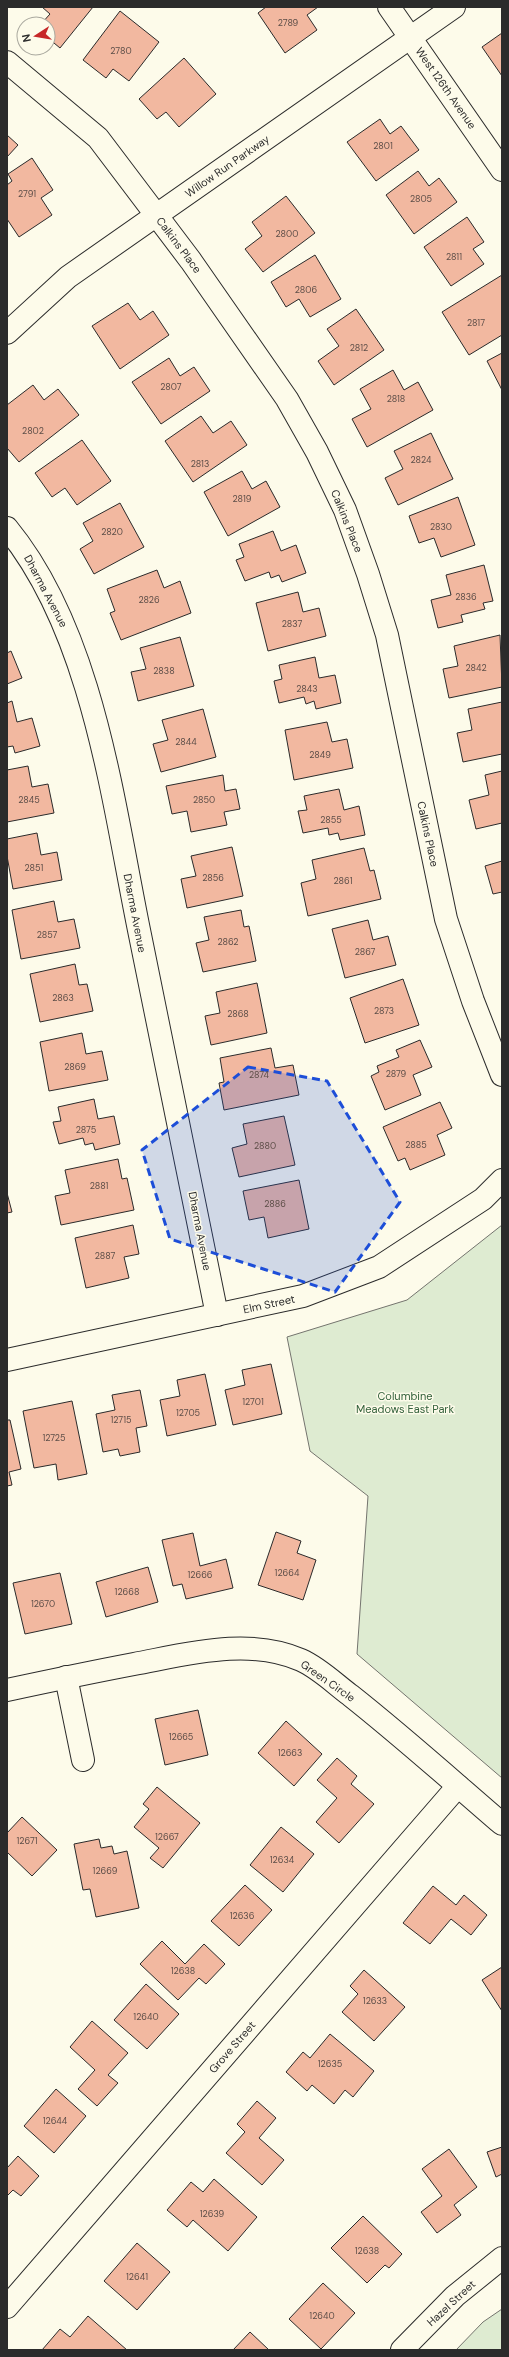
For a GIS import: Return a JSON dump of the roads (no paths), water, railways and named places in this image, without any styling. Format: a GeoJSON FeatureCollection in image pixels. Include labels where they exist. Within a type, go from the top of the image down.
{"type":"FeatureCollection","features":[{"type":"Feature","properties":{"kind":"street","name":"West 126th Avenue"},"geometry":{"type":"LineString","coordinates":[[389,7],[502,170]]}},
{"type":"Feature","properties":{"kind":"street","name":"Willow Run Parkway"},"geometry":{"type":"LineString","coordinates":[[7,333],[68,277],[454,7]]}},
{"type":"Feature","properties":{"kind":"street","name":"Calkins Place"},"geometry":{"type":"LineString","coordinates":[[7,62],[98,138],[191,261],[287,399],[317,452],[344,510],[368,574],[387,635],[446,919],[473,1001],[502,1075]]}},
{"type":"Feature","properties":{"kind":"street","name":"Dharma Avenue"},"geometry":{"type":"LineString","coordinates":[[7,528],[22,546],[64,621],[98,725],[217,1315]]}},
{"type":"Feature","properties":{"kind":"street","name":"Elm Street"},"geometry":{"type":"LineString","coordinates":[[7,1360],[303,1296],[379,1267],[483,1199],[502,1180]]}},
{"type":"Feature","properties":{"kind":"street","name":"Green Circle"},"geometry":{"type":"LineString","coordinates":[[7,1690],[66,1677],[198,1652],[252,1649],[269,1650],[301,1660],[315,1668],[369,1710],[502,1824]]}},
{"type":"Feature","properties":{"kind":"street"},"geometry":{"type":"LineString","coordinates":[[66,1677],[84,1760]]}},
{"type":"Feature","properties":{"kind":"street","name":"Grove Street"},"geometry":{"type":"LineString","coordinates":[[7,2307],[458,1786]]}},
{"type":"Feature","properties":{"kind":"street","name":"Hazel Street"},"geometry":{"type":"LineString","coordinates":[[402,2350],[455,2296],[502,2258]]}},
{"type":"Feature","properties":{"kind":"park label","name":"Columbine Meadows East Park"},"geometry":{"type":"Point","coordinates":[405,1402]}}]}
